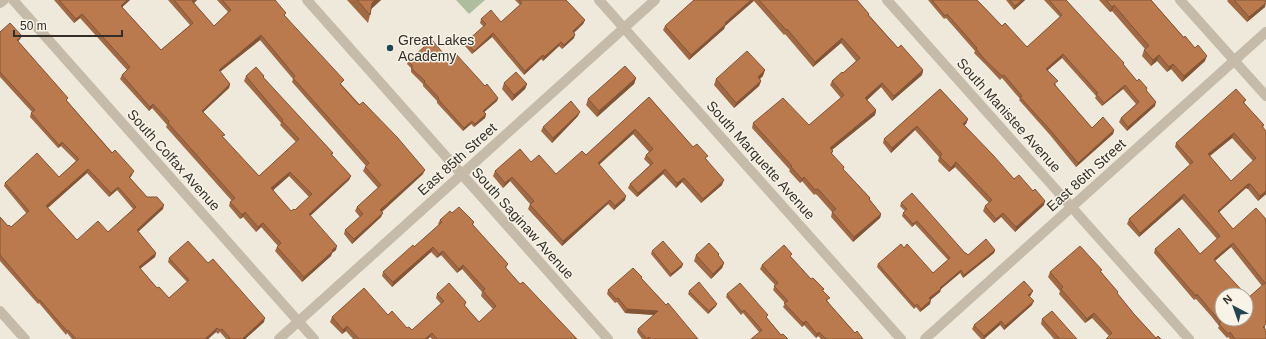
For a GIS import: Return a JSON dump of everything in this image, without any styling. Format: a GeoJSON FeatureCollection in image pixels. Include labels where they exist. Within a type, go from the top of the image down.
{"type":"FeatureCollection","features":[{"type":"Feature","properties":{"kind":"street"},"geometry":{"type":"LineString","coordinates":[[0,3],[4,0]]}},
{"type":"Feature","properties":{"kind":"street","name":"South Colfax Avenue"},"geometry":{"type":"LineString","coordinates":[[13,0],[314,339]]}},
{"type":"Feature","properties":{"kind":"street","name":"South Saginaw Avenue"},"geometry":{"type":"LineString","coordinates":[[306,0],[608,339]]}},
{"type":"Feature","properties":{"kind":"street","name":"South Marquette Avenue"},"geometry":{"type":"LineString","coordinates":[[599,0],[901,339]]}},
{"type":"Feature","properties":{"kind":"street","name":"East 85th Street"},"geometry":{"type":"LineString","coordinates":[[278,339],[655,0]]}},
{"type":"Feature","properties":{"kind":"street","name":"South Manistee Avenue"},"geometry":{"type":"LineString","coordinates":[[887,0],[1189,339]]}},
{"type":"Feature","properties":{"kind":"street"},"geometry":{"type":"LineString","coordinates":[[1180,0],[1266,96]]}},
{"type":"Feature","properties":{"kind":"street","name":"East 86th Street"},"geometry":{"type":"LineString","coordinates":[[925,339],[1266,32]]}},
{"type":"Feature","properties":{"kind":"street"},"geometry":{"type":"LineString","coordinates":[[0,311],[25,339]]}},
{"type":"Feature","properties":{"kind":"green space"},"geometry":{"type":"Polygon","coordinates":[[[456,0],[485,0],[469,14],[456,0]]]}},
{"type":"Feature","properties":{"kind":"building"},"geometry":{"type":"Polygon","coordinates":[[[59,0],[127,0],[121,6],[161,50],[193,23],[174,0],[194,0],[192,1],[214,26],[231,10],[222,0],[275,0],[286,13],[284,15],[344,80],[340,84],[359,105],[363,102],[397,137],[425,170],[380,210],[383,213],[354,239],[345,230],[363,214],[357,207],[381,185],[365,167],[369,163],[293,78],[295,76],[261,35],[219,70],[230,84],[202,111],[225,135],[222,136],[259,176],[299,139],[282,121],[283,120],[246,76],[256,67],[264,76],[263,77],[333,153],[331,154],[351,176],[309,214],[337,246],[304,277],[277,247],[281,243],[263,223],[258,227],[245,212],[242,215],[230,202],[235,198],[168,123],[169,121],[153,104],[150,107],[122,75],[130,67],[82,14],[76,19],[59,0]],[[290,172],[271,188],[291,211],[294,209],[295,210],[312,194],[290,172]]]}},
{"type":"Feature","properties":{"kind":"building"},"geometry":{"type":"Polygon","coordinates":[[[357,0],[375,0],[372,3],[370,15],[357,0]]]}},
{"type":"Feature","properties":{"kind":"building"},"geometry":{"type":"Polygon","coordinates":[[[519,0],[566,0],[585,20],[573,31],[575,35],[564,45],[561,42],[525,71],[493,33],[474,51],[466,42],[486,24],[481,19],[491,10],[501,22],[522,3],[519,0]]]}},
{"type":"Feature","properties":{"kind":"building"},"geometry":{"type":"Polygon","coordinates":[[[694,0],[751,0],[691,55],[665,26],[694,0]]]}},
{"type":"Feature","properties":{"kind":"building"},"geometry":{"type":"Polygon","coordinates":[[[759,0],[857,0],[869,14],[868,15],[898,48],[901,45],[923,70],[894,96],[882,83],[865,98],[876,110],[830,148],[833,151],[831,153],[844,167],[843,169],[870,198],[869,199],[881,214],[854,237],[832,212],[836,209],[819,190],[815,190],[804,177],[802,179],[753,123],[783,98],[809,125],[844,95],[832,81],[860,58],[842,38],[815,62],[787,29],[786,30],[759,0]]]}},
{"type":"Feature","properties":{"kind":"building"},"geometry":{"type":"Polygon","coordinates":[[[932,0],[977,0],[1002,26],[1005,23],[1027,47],[1062,15],[1049,0],[1066,0],[1124,63],[1123,64],[1137,81],[1139,79],[1147,88],[1146,90],[1156,102],[1128,127],[1121,118],[1139,102],[1125,85],[1104,103],[1096,94],[1098,93],[1063,54],[1046,69],[1058,81],[1054,84],[1092,128],[1103,117],[1114,130],[1078,163],[1020,97],[1022,96],[1004,75],[1002,76],[986,61],[976,49],[977,48],[947,14],[945,16],[932,0]]]}},
{"type":"Feature","properties":{"kind":"building"},"geometry":{"type":"Polygon","coordinates":[[[1010,0],[1022,0],[1015,6],[1010,0]]]}},
{"type":"Feature","properties":{"kind":"building"},"geometry":{"type":"Polygon","coordinates":[[[1106,0],[1151,0],[1184,38],[1185,36],[1195,48],[1198,45],[1207,56],[1184,76],[1173,64],[1169,67],[1159,55],[1153,60],[1144,50],[1149,46],[1114,5],[1112,7],[1106,0]]]}},
{"type":"Feature","properties":{"kind":"building"},"geometry":{"type":"Polygon","coordinates":[[[1234,0],[1265,0],[1266,3],[1249,17],[1234,0]]]}},
{"type":"Feature","properties":{"kind":"building"},"geometry":{"type":"Polygon","coordinates":[[[10,23],[22,36],[17,40],[68,98],[66,100],[112,153],[115,150],[134,171],[129,177],[147,197],[157,197],[164,205],[137,230],[156,253],[139,267],[157,288],[159,287],[169,298],[189,280],[169,258],[188,241],[208,263],[213,259],[265,318],[242,339],[231,339],[222,329],[220,330],[217,328],[205,339],[76,339],[40,300],[39,301],[0,255],[0,217],[8,226],[9,225],[11,227],[29,211],[5,183],[37,153],[59,177],[79,159],[62,142],[59,145],[31,113],[35,110],[0,72],[0,32],[10,23]],[[88,169],[46,206],[77,240],[98,221],[108,232],[136,207],[118,187],[111,193],[88,169]]]}},
{"type":"Feature","properties":{"kind":"building"},"geometry":{"type":"Polygon","coordinates":[[[432,40],[449,60],[456,54],[485,86],[487,84],[498,98],[483,111],[486,114],[475,124],[472,121],[464,128],[438,99],[439,98],[424,82],[425,81],[412,69],[412,65],[408,61],[432,40]]]}},
{"type":"Feature","properties":{"kind":"building"},"geometry":{"type":"Polygon","coordinates":[[[747,51],[765,70],[758,77],[761,81],[736,103],[716,79],[747,51]]]}},
{"type":"Feature","properties":{"kind":"building"},"geometry":{"type":"Polygon","coordinates":[[[625,66],[636,78],[599,111],[588,99],[625,66]]]}},
{"type":"Feature","properties":{"kind":"building"},"geometry":{"type":"Polygon","coordinates":[[[516,72],[527,84],[514,95],[504,83],[516,72]]]}},
{"type":"Feature","properties":{"kind":"building"},"geometry":{"type":"Polygon","coordinates":[[[940,89],[968,119],[963,124],[1014,179],[1019,175],[1033,191],[1035,189],[1045,201],[1016,227],[1003,213],[996,219],[985,206],[992,200],[956,162],[951,168],[940,157],[942,154],[917,126],[892,148],[884,139],[940,89]]]}},
{"type":"Feature","properties":{"kind":"building"},"geometry":{"type":"Polygon","coordinates":[[[1236,89],[1246,100],[1243,102],[1264,125],[1262,126],[1266,131],[1266,191],[1260,196],[1250,184],[1248,184],[1218,211],[1233,229],[1256,208],[1266,219],[1266,324],[1263,327],[1266,330],[1266,339],[1235,339],[1230,332],[1228,334],[1222,327],[1254,327],[1254,293],[1265,283],[1233,243],[1214,260],[1239,287],[1214,287],[1214,314],[1155,249],[1179,228],[1200,254],[1220,236],[1184,194],[1140,233],[1129,219],[1193,162],[1176,143],[1236,89]],[[1234,133],[1208,154],[1231,181],[1256,158],[1234,133]]]}},
{"type":"Feature","properties":{"kind":"building"},"geometry":{"type":"Polygon","coordinates":[[[649,97],[693,147],[697,144],[708,156],[705,158],[724,180],[703,199],[684,178],[677,183],[665,169],[638,193],[630,184],[653,163],[646,155],[653,149],[635,129],[598,163],[626,196],[615,206],[610,200],[563,241],[530,205],[534,201],[512,177],[505,183],[495,171],[520,149],[531,162],[539,155],[556,174],[582,151],[586,155],[649,97]]]}},
{"type":"Feature","properties":{"kind":"building"},"geometry":{"type":"Polygon","coordinates":[[[571,101],[580,112],[553,138],[543,127],[571,101]]]}},
{"type":"Feature","properties":{"kind":"building"},"geometry":{"type":"Polygon","coordinates":[[[912,193],[965,253],[968,255],[986,239],[995,250],[964,275],[961,270],[929,298],[931,300],[921,309],[917,304],[915,306],[878,264],[901,244],[904,248],[907,244],[933,273],[950,258],[917,221],[913,224],[903,213],[907,209],[901,203],[912,193]]]}},
{"type":"Feature","properties":{"kind":"building"},"geometry":{"type":"Polygon","coordinates":[[[459,207],[474,222],[472,224],[508,264],[505,267],[520,284],[523,282],[577,339],[437,339],[432,333],[425,339],[359,339],[347,326],[343,330],[332,317],[364,288],[388,315],[392,311],[407,328],[409,327],[412,330],[444,301],[437,294],[449,283],[466,302],[464,305],[479,322],[496,306],[483,291],[485,289],[463,265],[459,269],[443,251],[439,254],[433,247],[393,282],[383,272],[413,245],[414,247],[442,222],[440,220],[450,211],[452,213],[459,207]]]}},
{"type":"Feature","properties":{"kind":"building"},"geometry":{"type":"Polygon","coordinates":[[[663,241],[683,264],[671,274],[652,251],[663,241]]]}},
{"type":"Feature","properties":{"kind":"building"},"geometry":{"type":"Polygon","coordinates":[[[709,243],[719,254],[718,255],[724,263],[713,274],[696,255],[709,243]]]}},
{"type":"Feature","properties":{"kind":"building"},"geometry":{"type":"Polygon","coordinates":[[[784,245],[792,254],[790,256],[811,279],[813,278],[824,289],[822,290],[830,298],[826,300],[831,306],[855,333],[857,331],[863,339],[826,339],[819,332],[817,334],[806,321],[803,323],[784,303],[788,301],[774,286],[778,283],[762,265],[784,245]]]}},
{"type":"Feature","properties":{"kind":"building"},"geometry":{"type":"Polygon","coordinates":[[[1080,246],[1102,270],[1100,271],[1134,314],[1156,338],[1158,336],[1161,339],[1106,339],[1112,333],[1094,313],[1087,319],[1061,289],[1063,287],[1050,272],[1080,246]]]}},
{"type":"Feature","properties":{"kind":"building"},"geometry":{"type":"Polygon","coordinates":[[[633,268],[666,305],[668,303],[698,339],[651,339],[649,337],[647,339],[638,329],[658,311],[627,309],[618,298],[616,299],[608,290],[633,268]]]}},
{"type":"Feature","properties":{"kind":"building"},"geometry":{"type":"Polygon","coordinates":[[[1024,281],[1033,291],[1028,295],[1034,301],[1005,326],[1001,321],[984,336],[974,325],[1024,281]]]}},
{"type":"Feature","properties":{"kind":"building"},"geometry":{"type":"Polygon","coordinates":[[[699,282],[717,304],[709,311],[689,291],[699,282]]]}},
{"type":"Feature","properties":{"kind":"building"},"geometry":{"type":"Polygon","coordinates":[[[740,283],[768,315],[766,317],[781,335],[783,334],[788,339],[751,339],[762,330],[744,310],[742,312],[727,294],[740,283]]]}},
{"type":"Feature","properties":{"kind":"building"},"geometry":{"type":"Polygon","coordinates":[[[1052,311],[1077,339],[1059,339],[1042,319],[1052,311]]]}},
{"type":"Feature","properties":{"kind":"place","name":"Great Lakes Academy"},"geometry":{"type":"Point","coordinates":[390,48]}}]}
